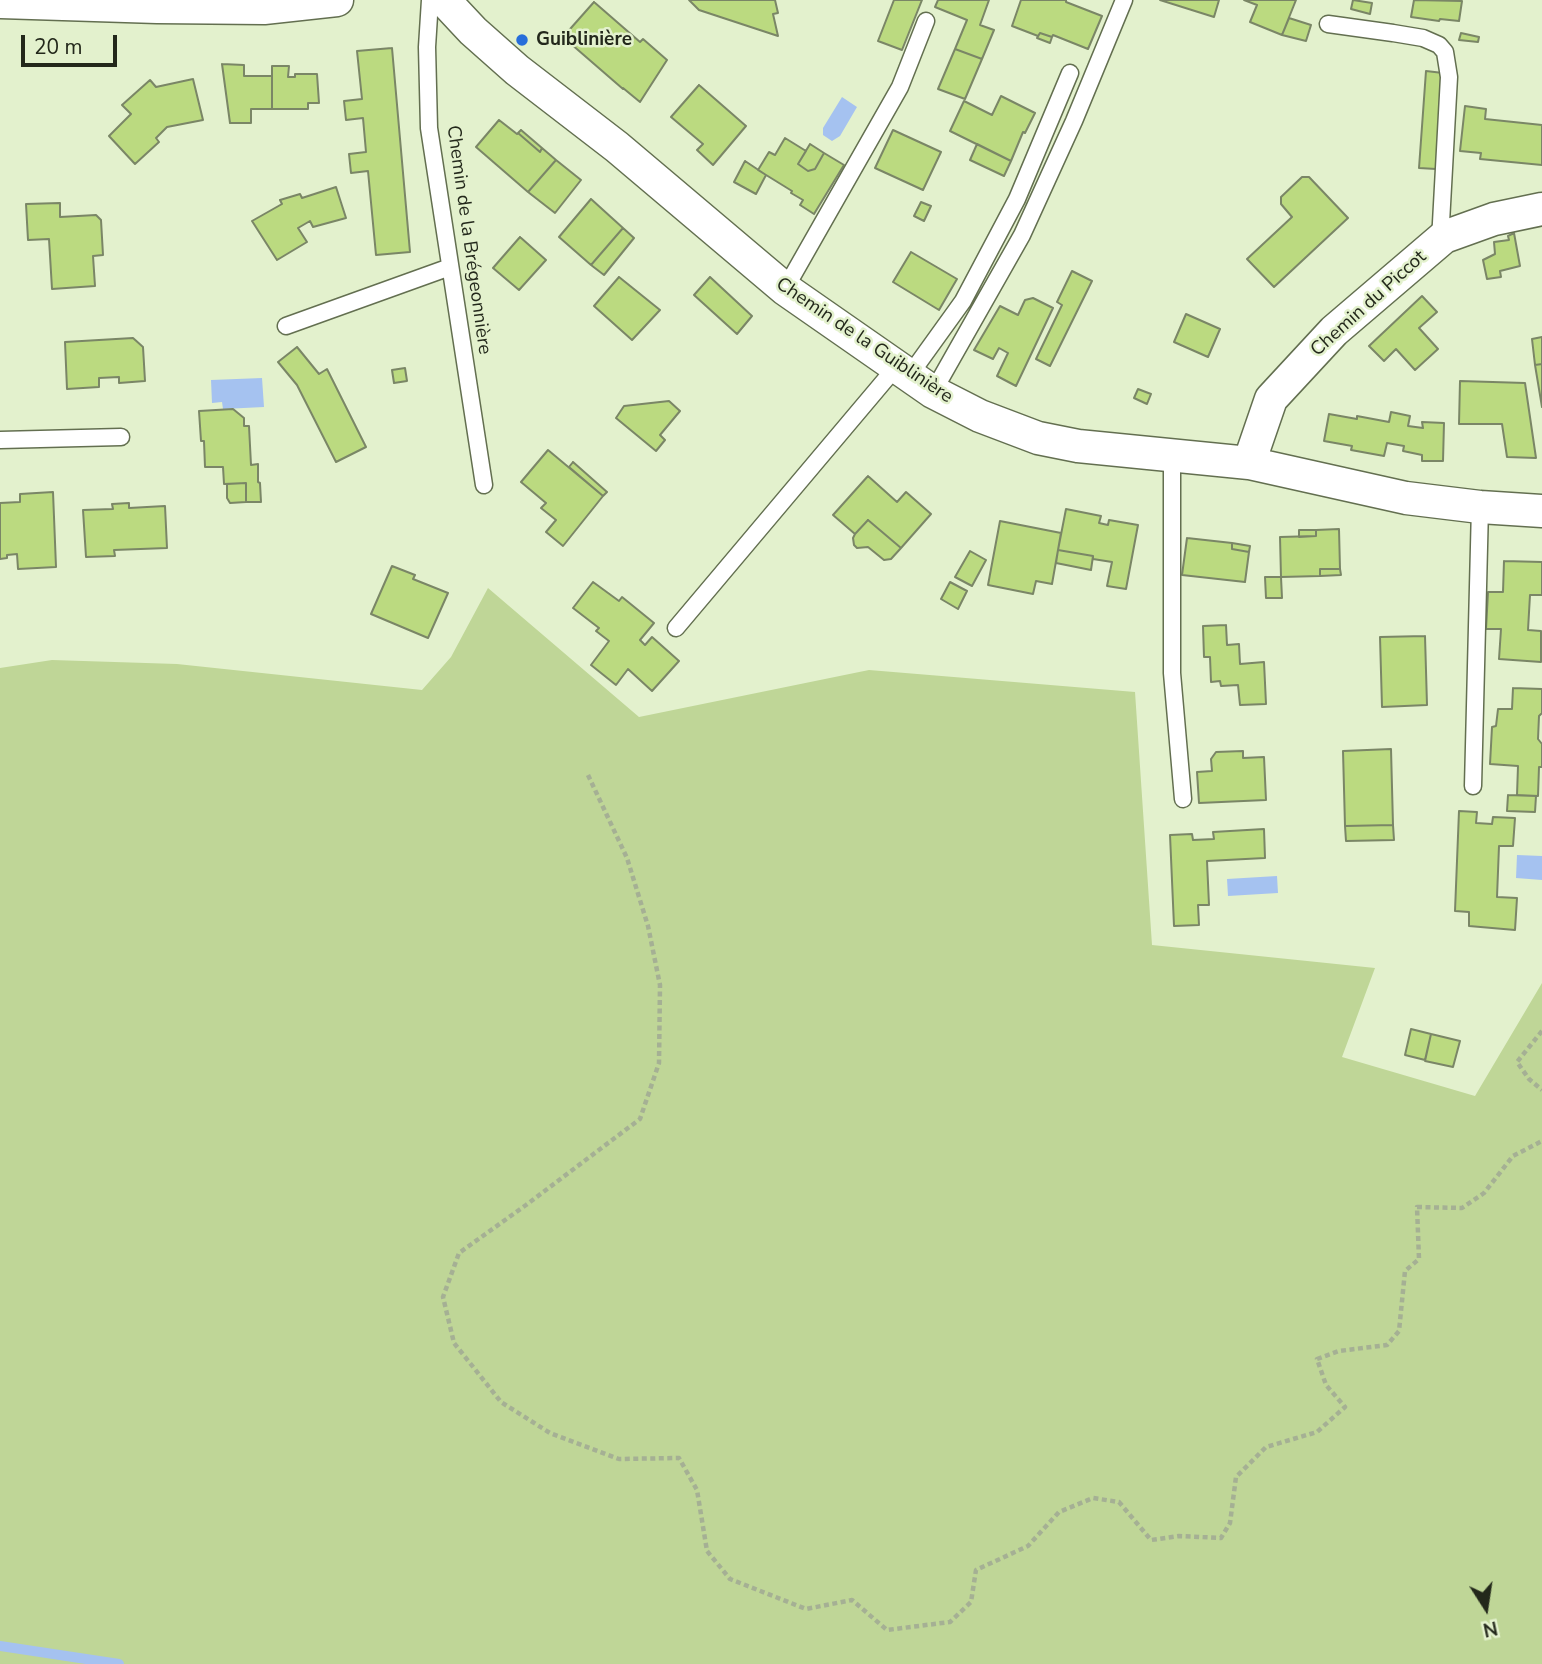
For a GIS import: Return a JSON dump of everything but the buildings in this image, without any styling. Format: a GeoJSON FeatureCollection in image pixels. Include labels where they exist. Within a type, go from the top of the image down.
{"type":"FeatureCollection","features":[{"type":"Feature","properties":{"kind":"street"},"geometry":{"type":"LineString","coordinates":[[0,2],[156,3],[264,8],[337,0]]}},
{"type":"Feature","properties":{"kind":"street","name":"Chemin de la Guiblinière"},"geometry":{"type":"LineString","coordinates":[[444,0],[473,31],[517,70],[617,147],[785,289],[913,378],[980,416],[1038,438],[1078,446],[1249,463],[1406,498],[1542,511]]}},
{"type":"Feature","properties":{"kind":"street","name":"Chemin du Piccot"},"geometry":{"type":"LineString","coordinates":[[1249,463],[1271,399],[1334,331],[1444,237],[1494,219],[1542,209]]}},
{"type":"Feature","properties":{"kind":"lane","name":"Chemin de la Brégeonnière"},"geometry":{"type":"LineString","coordinates":[[430,0],[427,47],[429,128],[484,485]]}},
{"type":"Feature","properties":{"kind":"lane"},"geometry":{"type":"LineString","coordinates":[[676,628],[913,378],[1023,235],[1124,0]]}},
{"type":"Feature","properties":{"kind":"lane"},"geometry":{"type":"LineString","coordinates":[[785,289],[900,87],[926,21]]}},
{"type":"Feature","properties":{"kind":"lane"},"geometry":{"type":"LineString","coordinates":[[1328,24],[1423,38],[1445,52],[1449,77],[1440,241]]}},
{"type":"Feature","properties":{"kind":"lane"},"geometry":{"type":"LineString","coordinates":[[913,378],[963,301],[1017,200],[1070,73]]}},
{"type":"Feature","properties":{"kind":"lane"},"geometry":{"type":"LineString","coordinates":[[286,326],[450,267]]}},
{"type":"Feature","properties":{"kind":"lane"},"geometry":{"type":"LineString","coordinates":[[0,440],[121,437]]}},
{"type":"Feature","properties":{"kind":"lane"},"geometry":{"type":"LineString","coordinates":[[1172,455],[1172,673],[1183,799]]}},
{"type":"Feature","properties":{"kind":"lane"},"geometry":{"type":"LineString","coordinates":[[1473,786],[1480,507]]}},
{"type":"Feature","properties":{"kind":"path"},"geometry":{"type":"LineString","coordinates":[[588,775],[628,858],[648,926],[660,985],[659,1063],[640,1119],[459,1253],[443,1297],[454,1343],[501,1402],[550,1433],[618,1459],[679,1458],[697,1490],[707,1551],[730,1579],[806,1609],[852,1600],[887,1630],[950,1622],[971,1602],[976,1570],[1028,1546],[1059,1512],[1093,1499],[1119,1502],[1151,1541],[1180,1536],[1221,1538],[1230,1523],[1236,1477],[1266,1447],[1317,1432],[1345,1407],[1326,1385],[1317,1359],[1339,1351],[1387,1345],[1399,1331],[1405,1271],[1419,1259],[1417,1207],[1462,1208],[1484,1193],[1513,1156],[1542,1141]]}},
{"type":"Feature","properties":{"kind":"path"},"geometry":{"type":"LineString","coordinates":[[1542,1031],[1517,1062],[1529,1079],[1542,1090]]}},
{"type":"Feature","properties":{"kind":"green space"},"geometry":{"type":"Polygon","coordinates":[[[488,588],[639,717],[869,670],[1135,692],[1152,945],[1375,968],[1342,1057],[1475,1096],[1542,983],[1542,1664],[0,1664],[0,668],[52,660],[177,664],[422,690],[451,657],[488,588]]]}},
{"type":"Feature","properties":{"kind":"water"},"geometry":{"type":"Polygon","coordinates":[[[842,97],[857,107],[840,136],[832,141],[823,135],[823,128],[842,97]]]}},
{"type":"Feature","properties":{"kind":"water"},"geometry":{"type":"Polygon","coordinates":[[[262,378],[264,407],[223,409],[222,402],[212,403],[211,380],[262,378]]]}},
{"type":"Feature","properties":{"kind":"water"},"geometry":{"type":"Polygon","coordinates":[[[1517,855],[1542,856],[1542,880],[1516,878],[1517,855]]]}},
{"type":"Feature","properties":{"kind":"water"},"geometry":{"type":"Polygon","coordinates":[[[1277,876],[1278,893],[1228,896],[1227,879],[1277,876]]]}},
{"type":"Feature","properties":{"kind":"waterway"},"geometry":{"type":"LineString","coordinates":[[0,1646],[119,1664]]}},
{"type":"Feature","properties":{"kind":"place","name":"Guiblinière"},"geometry":{"type":"Point","coordinates":[522,40]}}]}
